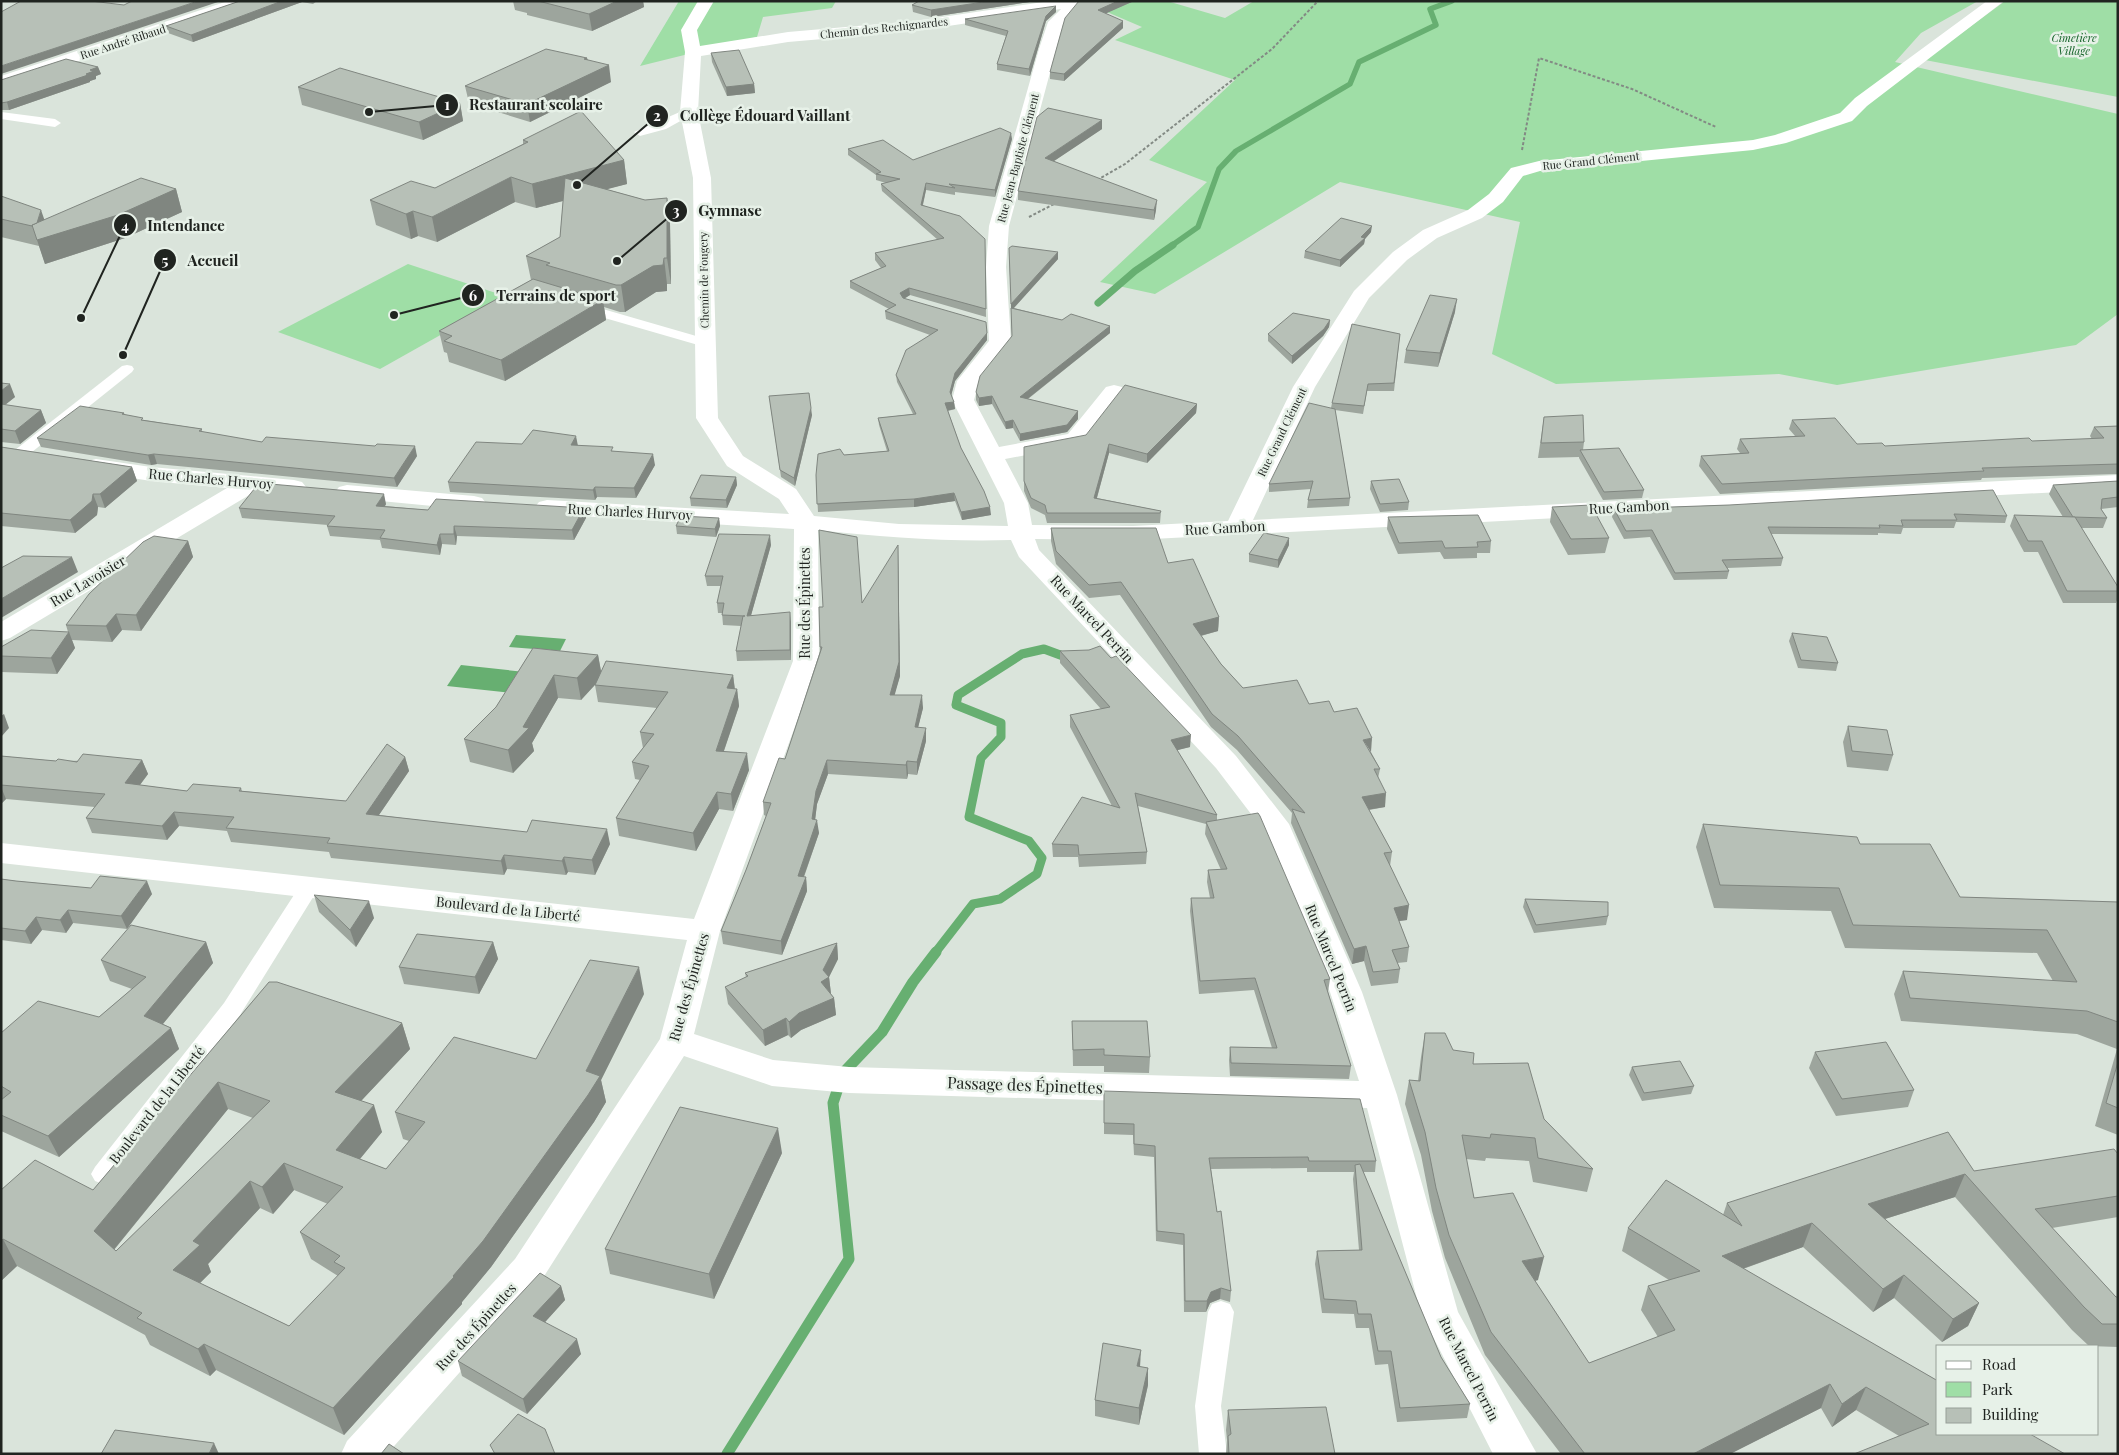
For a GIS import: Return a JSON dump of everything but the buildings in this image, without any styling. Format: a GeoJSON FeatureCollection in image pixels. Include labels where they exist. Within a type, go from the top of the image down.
{"type":"FeatureCollection","features":[{"type":"Feature","properties":{"kind":"street","name":"Rue André Ribaud"},"geometry":{"type":"LineString","coordinates":[[1,82],[244,1]]}},
{"type":"Feature","properties":{"kind":"street","name":"Chemin de Fougery"},"geometry":{"type":"LineString","coordinates":[[706,1],[689,30],[693,52],[689,112],[702,178],[707,418],[735,461],[788,494],[806,522]]}},
{"type":"Feature","properties":{"kind":"street","name":"Rue Grand Clément"},"geometry":{"type":"LineString","coordinates":[[1237,527],[1304,387],[1361,295],[1400,256],[1430,234],[1475,214],[1496,198],[1517,172],[1539,166],[1738,146],[1780,139],[1846,117],[1868,97],[1997,1]]}},
{"type":"Feature","properties":{"kind":"street","name":"Chemin des Rechignardes"},"geometry":{"type":"LineString","coordinates":[[693,52],[788,37],[915,26],[1077,2]]}},
{"type":"Feature","properties":{"kind":"street","name":"Rue Jean-Baptiste Clément"},"geometry":{"type":"LineString","coordinates":[[1021,533],[1016,503],[963,400],[968,381],[1000,342],[991,324],[999,226],[1056,22],[1077,2]]}},
{"type":"Feature","properties":{"kind":"street"},"geometry":{"type":"LineString","coordinates":[[992,455],[1076,439],[1114,392]]}},
{"type":"Feature","properties":{"kind":"street"},"geometry":{"type":"LineString","coordinates":[[11,452],[46,458]]}},
{"type":"Feature","properties":{"kind":"street","name":"Rue Charles Hurvoy"},"geometry":{"type":"LineString","coordinates":[[75,462],[151,474],[498,504]]}},
{"type":"Feature","properties":{"kind":"street","name":"Rue Gambon"},"geometry":{"type":"LineString","coordinates":[[1021,533],[1065,531],[1133,533],[2118,482]]}},
{"type":"Feature","properties":{"kind":"street","name":"Rue Lavoisier"},"geometry":{"type":"LineString","coordinates":[[1,632],[252,483]]}},
{"type":"Feature","properties":{"kind":"street","name":"Rue Charles Hurvoy"},"geometry":{"type":"LineString","coordinates":[[527,506],[806,522],[899,531],[973,534],[1021,533]]}},
{"type":"Feature","properties":{"kind":"street","name":"Rue des Épinettes"},"geometry":{"type":"LineString","coordinates":[[361,1454],[528,1270],[676,1041],[705,931],[806,661],[806,522]]}},
{"type":"Feature","properties":{"kind":"street","name":"Rue Marcel Perrin"},"geometry":{"type":"LineString","coordinates":[[1021,533],[1028,552],[1226,762],[1274,824],[1346,992],[1380,1095],[1440,1314],[1508,1444],[1517,1454]]}},
{"type":"Feature","properties":{"kind":"street","name":"Boulevard de la Liberté"},"geometry":{"type":"LineString","coordinates":[[1,853],[705,931]]}},
{"type":"Feature","properties":{"kind":"street","name":"Passage des Épinettes"},"geometry":{"type":"LineString","coordinates":[[676,1041],[772,1073],[841,1080],[1380,1095]]}},
{"type":"Feature","properties":{"kind":"lane"},"geometry":{"type":"LineString","coordinates":[[640,132],[662,126],[689,112]]}},
{"type":"Feature","properties":{"kind":"lane"},"geometry":{"type":"LineString","coordinates":[[1,115],[56,122]]}},
{"type":"Feature","properties":{"kind":"lane"},"geometry":{"type":"LineString","coordinates":[[566,302],[705,343]]}},
{"type":"Feature","properties":{"kind":"lane"},"geometry":{"type":"LineString","coordinates":[[11,452],[127,369]]}},
{"type":"Feature","properties":{"kind":"lane","name":"Boulevard de la Liberté"},"geometry":{"type":"LineString","coordinates":[[103,1174],[232,1009],[310,886]]}},
{"type":"Feature","properties":{"kind":"lane"},"geometry":{"type":"LineString","coordinates":[[1213,1454],[1208,1406],[1221,1312]]}},
{"type":"Feature","properties":{"kind":"path"},"geometry":{"type":"LineString","coordinates":[[1092,183],[1125,164],[1272,49],[1309,8],[1318,1]]}},
{"type":"Feature","properties":{"kind":"path"},"geometry":{"type":"LineString","coordinates":[[1517,172],[1539,58],[1632,89],[1726,131],[1738,146]]}},
{"type":"Feature","properties":{"kind":"path"},"geometry":{"type":"LineString","coordinates":[[999,226],[1034,215],[1059,201]]}},
{"type":"Feature","properties":{"kind":"green space"},"geometry":{"type":"Polygon","coordinates":[[[679,1],[836,1],[832,8],[763,17],[757,37],[640,66],[679,1]]]}},
{"type":"Feature","properties":{"kind":"green space"},"geometry":{"type":"Polygon","coordinates":[[[1110,1],[1167,1],[1225,18],[1254,1],[1978,1],[1921,33],[1895,62],[2118,114],[2118,314],[2076,345],[1837,385],[1779,374],[1556,384],[1492,354],[1520,222],[1340,182],[1155,294],[1100,282],[1207,182],[1149,160],[1235,80],[1115,40],[1142,27],[1100,9],[1110,1]]]}},
{"type":"Feature","properties":{"kind":"green space","name":"Cimetière Village"},"geometry":{"type":"Polygon","coordinates":[[[2005,1],[2118,1],[2118,97],[1925,60],[2005,1]]]}},
{"type":"Feature","properties":{"kind":"green space"},"geometry":{"type":"Polygon","coordinates":[[[408,264],[508,297],[380,369],[278,332],[408,264]]]}},
{"type":"Feature","properties":{"kind":"shaded area"},"geometry":{"type":"Polygon","coordinates":[[[516,635],[566,639],[560,651],[509,647],[516,635]]]}},
{"type":"Feature","properties":{"kind":"shaded area"},"geometry":{"type":"Polygon","coordinates":[[[461,665],[525,672],[512,693],[447,686],[461,665]]]}},
{"type":"Feature","properties":{"kind":"waterway"},"geometry":{"type":"LineString","coordinates":[[1171,246],[1198,227],[1219,169],[1236,151],[1350,84],[1359,62],[1436,25],[1430,9],[1452,1]]}},
{"type":"Feature","properties":{"kind":"waterway"},"geometry":{"type":"LineString","coordinates":[[1098,303],[1135,271],[1173,245]]}},
{"type":"Feature","properties":{"kind":"waterway"},"geometry":{"type":"LineString","coordinates":[[935,953],[973,904],[1000,899],[1037,874],[1042,858],[1029,841],[969,817],[981,758],[1001,737],[1001,723],[956,705],[958,695],[1022,654],[1044,649],[1071,659]]}},
{"type":"Feature","properties":{"kind":"waterway"},"geometry":{"type":"LineString","coordinates":[[727,1454],[849,1259],[833,1103],[843,1073],[882,1032],[913,982],[936,952]]}},
{"type":"Feature","properties":{"kind":"place","name":"Restaurant scolaire"},"geometry":{"type":"Point","coordinates":[369,112]}},
{"type":"Feature","properties":{"kind":"place","name":"Collège Édouard Vaillant"},"geometry":{"type":"Point","coordinates":[577,185]}},
{"type":"Feature","properties":{"kind":"place","name":"Gymnase"},"geometry":{"type":"Point","coordinates":[617,261]}},
{"type":"Feature","properties":{"kind":"place","name":"Terrains de sport"},"geometry":{"type":"Point","coordinates":[394,315]}},
{"type":"Feature","properties":{"kind":"place","name":"Intendance"},"geometry":{"type":"Point","coordinates":[81,318]}},
{"type":"Feature","properties":{"kind":"place","name":"Accueil"},"geometry":{"type":"Point","coordinates":[123,355]}}]}
